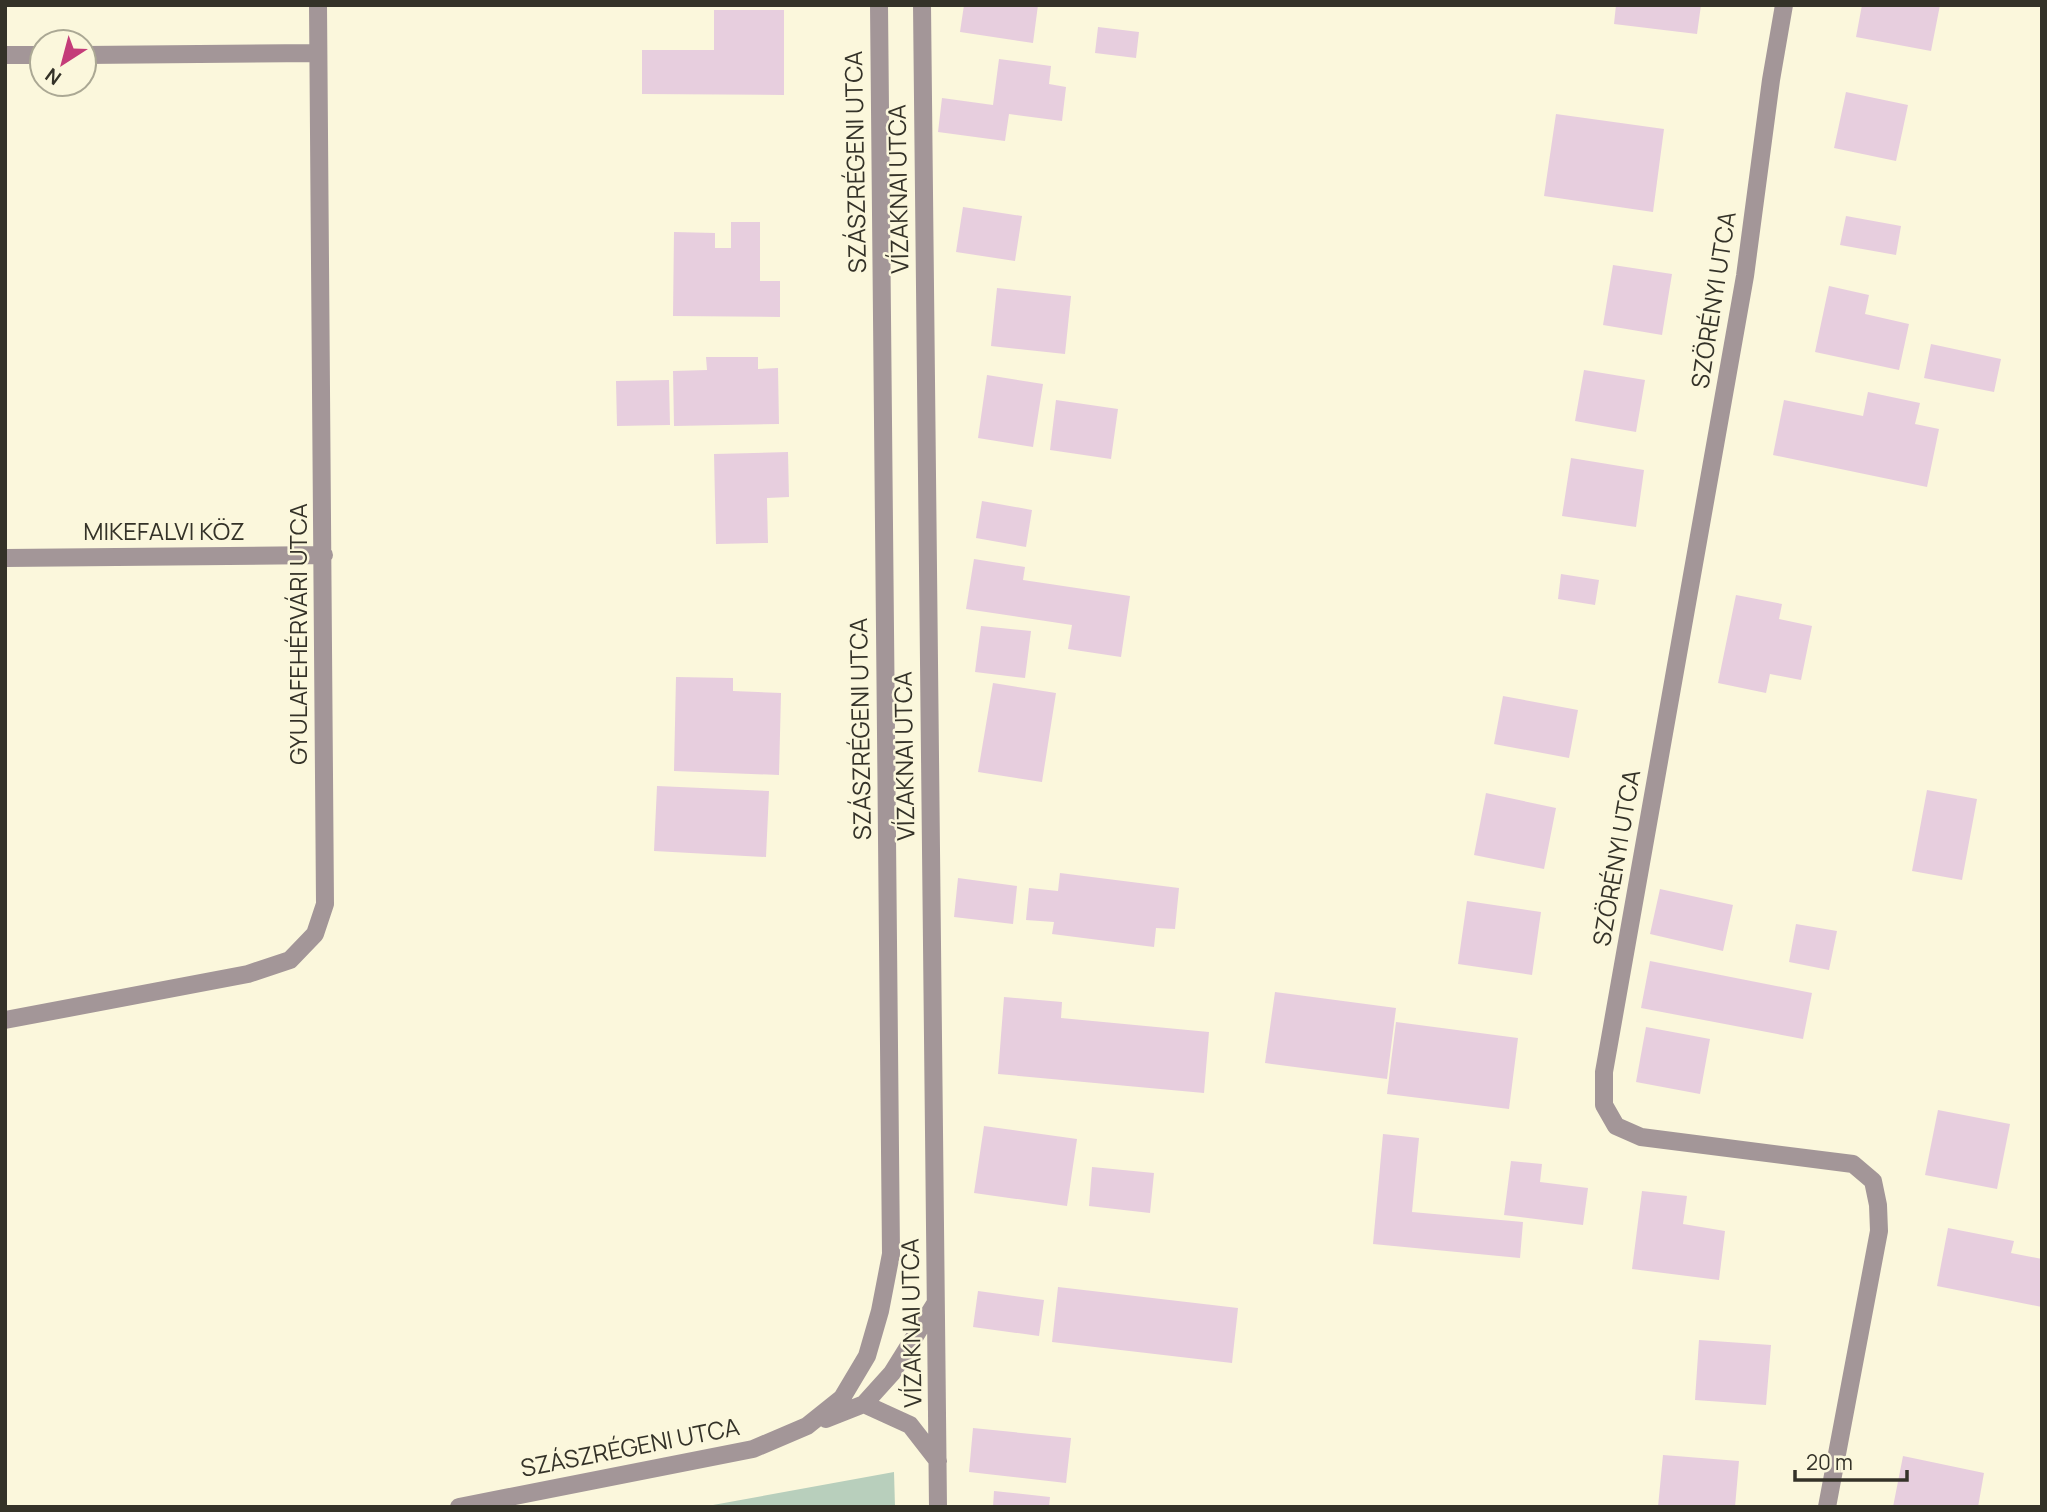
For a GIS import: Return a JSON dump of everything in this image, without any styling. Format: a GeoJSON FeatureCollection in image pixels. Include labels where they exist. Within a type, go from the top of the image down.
{"type":"FeatureCollection","features":[{"type":"Feature","properties":{"kind":"street","name":"GYULAFEHÉRVÁRI UTCA"},"geometry":{"type":"LineString","coordinates":[[5,1020],[248,974],[290,960],[315,934],[325,904],[318,5]]}},
{"type":"Feature","properties":{"kind":"street","name":"SZÁSZRÉGENI UTCA"},"geometry":{"type":"LineString","coordinates":[[807,1426],[842,1398],[867,1356],[880,1311],[891,1254],[879,5]]}},
{"type":"Feature","properties":{"kind":"street","name":"VÍZAKNAI UTCA"},"geometry":{"type":"LineString","coordinates":[[922,5],[938,1507]]}},
{"type":"Feature","properties":{"kind":"street","name":"SZÖRÉNYI UTCA"},"geometry":{"type":"LineString","coordinates":[[1784,5],[1771,80],[1745,276],[1604,1072],[1604,1105],[1616,1126],[1641,1137],[1853,1164],[1873,1181],[1878,1205],[1879,1231],[1827,1507]]}},
{"type":"Feature","properties":{"kind":"street"},"geometry":{"type":"LineString","coordinates":[[98,55],[318,53]]}},
{"type":"Feature","properties":{"kind":"street"},"geometry":{"type":"LineString","coordinates":[[5,55],[28,55]]}},
{"type":"Feature","properties":{"kind":"street","name":"MIKEFALVI KÖZ"},"geometry":{"type":"LineString","coordinates":[[5,558],[324,555]]}},
{"type":"Feature","properties":{"kind":"street","name":"SZÁSZRÉGENI UTCA"},"geometry":{"type":"LineString","coordinates":[[459,1507],[753,1449],[864,1404],[892,1373],[935,1304]]}},
{"type":"Feature","properties":{"kind":"street"},"geometry":{"type":"LineString","coordinates":[[864,1404],[910,1425],[938,1461]]}},
{"type":"Feature","properties":{"kind":"green space"},"geometry":{"type":"Polygon","coordinates":[[[894,1472],[895,1507],[702,1507],[894,1472]]]}},
{"type":"Feature","properties":{"kind":"building"},"geometry":{"type":"Polygon","coordinates":[[[964,5],[1038,5],[1033,43],[960,32],[964,5]]]}},
{"type":"Feature","properties":{"kind":"building"},"geometry":{"type":"Polygon","coordinates":[[[1616,5],[1701,5],[1697,34],[1614,24],[1616,5]]]}},
{"type":"Feature","properties":{"kind":"building"},"geometry":{"type":"Polygon","coordinates":[[[1862,5],[1940,5],[1931,51],[1856,37],[1862,5]]]}},
{"type":"Feature","properties":{"kind":"building"},"geometry":{"type":"Polygon","coordinates":[[[714,10],[784,10],[784,95],[642,94],[642,50],[714,50],[714,10]]]}},
{"type":"Feature","properties":{"kind":"building"},"geometry":{"type":"Polygon","coordinates":[[[1098,27],[1139,32],[1136,58],[1095,53],[1098,27]]]}},
{"type":"Feature","properties":{"kind":"building"},"geometry":{"type":"Polygon","coordinates":[[[999,59],[1051,66],[1049,84],[1066,87],[1062,121],[1009,114],[1005,141],[938,132],[942,98],[993,105],[999,59]]]}},
{"type":"Feature","properties":{"kind":"building"},"geometry":{"type":"Polygon","coordinates":[[[1846,92],[1908,105],[1896,161],[1834,148],[1846,92]]]}},
{"type":"Feature","properties":{"kind":"building"},"geometry":{"type":"Polygon","coordinates":[[[1556,114],[1664,129],[1653,212],[1544,196],[1556,114]]]}},
{"type":"Feature","properties":{"kind":"building"},"geometry":{"type":"Polygon","coordinates":[[[963,207],[1022,216],[1015,261],[956,252],[963,207]]]}},
{"type":"Feature","properties":{"kind":"building"},"geometry":{"type":"Polygon","coordinates":[[[1846,216],[1901,226],[1896,255],[1840,245],[1846,216]]]}},
{"type":"Feature","properties":{"kind":"building"},"geometry":{"type":"Polygon","coordinates":[[[731,222],[760,222],[760,281],[780,281],[780,317],[673,316],[674,232],[715,233],[715,248],[731,248],[731,222]]]}},
{"type":"Feature","properties":{"kind":"building"},"geometry":{"type":"Polygon","coordinates":[[[1613,265],[1672,274],[1662,335],[1603,325],[1613,265]]]}},
{"type":"Feature","properties":{"kind":"building"},"geometry":{"type":"Polygon","coordinates":[[[1829,286],[1869,295],[1865,314],[1909,324],[1899,370],[1815,352],[1829,286]]]}},
{"type":"Feature","properties":{"kind":"building"},"geometry":{"type":"Polygon","coordinates":[[[997,288],[1071,296],[1065,354],[991,346],[997,288]]]}},
{"type":"Feature","properties":{"kind":"building"},"geometry":{"type":"Polygon","coordinates":[[[1931,344],[2001,359],[1994,392],[1924,378],[1931,344]]]}},
{"type":"Feature","properties":{"kind":"building"},"geometry":{"type":"Polygon","coordinates":[[[706,357],[758,357],[758,369],[778,368],[779,424],[674,426],[673,371],[707,370],[706,357]]]}},
{"type":"Feature","properties":{"kind":"building"},"geometry":{"type":"Polygon","coordinates":[[[1584,370],[1645,380],[1636,432],[1575,421],[1584,370]]]}},
{"type":"Feature","properties":{"kind":"building"},"geometry":{"type":"Polygon","coordinates":[[[987,375],[1043,384],[1033,447],[978,438],[987,375]]]}},
{"type":"Feature","properties":{"kind":"building"},"geometry":{"type":"Polygon","coordinates":[[[669,380],[670,425],[617,426],[616,381],[669,380]]]}},
{"type":"Feature","properties":{"kind":"building"},"geometry":{"type":"Polygon","coordinates":[[[1868,392],[1920,403],[1915,424],[1939,429],[1927,487],[1773,455],[1784,400],[1863,416],[1868,392]]]}},
{"type":"Feature","properties":{"kind":"building"},"geometry":{"type":"Polygon","coordinates":[[[1056,400],[1118,409],[1111,459],[1050,450],[1056,400]]]}},
{"type":"Feature","properties":{"kind":"building"},"geometry":{"type":"Polygon","coordinates":[[[788,452],[789,497],[767,498],[768,543],[716,544],[714,454],[788,452]]]}},
{"type":"Feature","properties":{"kind":"building"},"geometry":{"type":"Polygon","coordinates":[[[1571,458],[1644,470],[1636,527],[1562,516],[1571,458]]]}},
{"type":"Feature","properties":{"kind":"building"},"geometry":{"type":"Polygon","coordinates":[[[982,501],[1032,510],[1026,547],[976,538],[982,501]]]}},
{"type":"Feature","properties":{"kind":"building"},"geometry":{"type":"Polygon","coordinates":[[[974,559],[1025,567],[1023,580],[1130,596],[1121,657],[1068,649],[1072,625],[966,609],[974,559]]]}},
{"type":"Feature","properties":{"kind":"building"},"geometry":{"type":"Polygon","coordinates":[[[1561,574],[1599,580],[1595,605],[1558,599],[1561,574]]]}},
{"type":"Feature","properties":{"kind":"building"},"geometry":{"type":"Polygon","coordinates":[[[1736,595],[1782,604],[1779,619],[1812,626],[1801,680],[1770,674],[1766,693],[1718,683],[1736,595]]]}},
{"type":"Feature","properties":{"kind":"building"},"geometry":{"type":"Polygon","coordinates":[[[981,626],[1031,631],[1025,678],[975,672],[981,626]]]}},
{"type":"Feature","properties":{"kind":"building"},"geometry":{"type":"Polygon","coordinates":[[[676,677],[733,678],[733,691],[781,693],[779,775],[674,771],[676,677]]]}},
{"type":"Feature","properties":{"kind":"building"},"geometry":{"type":"Polygon","coordinates":[[[993,683],[1056,693],[1042,782],[978,772],[993,683]]]}},
{"type":"Feature","properties":{"kind":"building"},"geometry":{"type":"Polygon","coordinates":[[[1503,696],[1578,710],[1569,758],[1494,744],[1503,696]]]}},
{"type":"Feature","properties":{"kind":"building"},"geometry":{"type":"Polygon","coordinates":[[[657,786],[769,791],[766,857],[654,851],[657,786]]]}},
{"type":"Feature","properties":{"kind":"building"},"geometry":{"type":"Polygon","coordinates":[[[1927,790],[1977,799],[1962,880],[1912,871],[1927,790]]]}},
{"type":"Feature","properties":{"kind":"building"},"geometry":{"type":"Polygon","coordinates":[[[1486,793],[1556,808],[1544,869],[1474,855],[1486,793]]]}},
{"type":"Feature","properties":{"kind":"building"},"geometry":{"type":"Polygon","coordinates":[[[1060,873],[1179,888],[1175,929],[1156,928],[1154,947],[1052,934],[1054,922],[1026,920],[1029,888],[1058,891],[1060,873]]]}},
{"type":"Feature","properties":{"kind":"building"},"geometry":{"type":"Polygon","coordinates":[[[958,878],[1017,886],[1013,924],[954,917],[958,878]]]}},
{"type":"Feature","properties":{"kind":"building"},"geometry":{"type":"Polygon","coordinates":[[[1660,889],[1733,905],[1723,951],[1650,934],[1660,889]]]}},
{"type":"Feature","properties":{"kind":"building"},"geometry":{"type":"Polygon","coordinates":[[[1467,901],[1541,912],[1532,975],[1458,964],[1467,901]]]}},
{"type":"Feature","properties":{"kind":"building"},"geometry":{"type":"Polygon","coordinates":[[[1796,924],[1837,931],[1829,970],[1789,962],[1796,924]]]}},
{"type":"Feature","properties":{"kind":"building"},"geometry":{"type":"Polygon","coordinates":[[[1650,961],[1812,993],[1803,1039],[1641,1008],[1650,961]]]}},
{"type":"Feature","properties":{"kind":"building"},"geometry":{"type":"Polygon","coordinates":[[[1275,992],[1396,1008],[1387,1079],[1265,1063],[1275,992]]]}},
{"type":"Feature","properties":{"kind":"building"},"geometry":{"type":"Polygon","coordinates":[[[1004,997],[1062,1002],[1061,1018],[1209,1032],[1204,1093],[998,1074],[1004,997]]]}},
{"type":"Feature","properties":{"kind":"building"},"geometry":{"type":"Polygon","coordinates":[[[1396,1022],[1518,1038],[1509,1109],[1387,1094],[1396,1022]]]}},
{"type":"Feature","properties":{"kind":"building"},"geometry":{"type":"Polygon","coordinates":[[[1646,1027],[1710,1039],[1700,1094],[1636,1082],[1646,1027]]]}},
{"type":"Feature","properties":{"kind":"building"},"geometry":{"type":"Polygon","coordinates":[[[1938,1110],[2010,1124],[1997,1189],[1925,1175],[1938,1110]]]}},
{"type":"Feature","properties":{"kind":"building"},"geometry":{"type":"Polygon","coordinates":[[[984,1126],[1077,1139],[1067,1206],[974,1193],[984,1126]]]}},
{"type":"Feature","properties":{"kind":"building"},"geometry":{"type":"Polygon","coordinates":[[[1383,1134],[1419,1138],[1412,1212],[1523,1222],[1520,1258],[1373,1244],[1383,1134]]]}},
{"type":"Feature","properties":{"kind":"building"},"geometry":{"type":"Polygon","coordinates":[[[1511,1161],[1542,1164],[1540,1182],[1588,1188],[1583,1225],[1504,1215],[1511,1161]]]}},
{"type":"Feature","properties":{"kind":"building"},"geometry":{"type":"Polygon","coordinates":[[[1092,1167],[1154,1173],[1150,1213],[1089,1206],[1092,1167]]]}},
{"type":"Feature","properties":{"kind":"building"},"geometry":{"type":"Polygon","coordinates":[[[1642,1191],[1687,1196],[1683,1224],[1725,1231],[1719,1280],[1632,1269],[1642,1191]]]}},
{"type":"Feature","properties":{"kind":"building"},"geometry":{"type":"Polygon","coordinates":[[[1948,1228],[2014,1241],[2011,1253],[2042,1259],[2042,1307],[1937,1286],[1948,1228]]]}},
{"type":"Feature","properties":{"kind":"building"},"geometry":{"type":"Polygon","coordinates":[[[1058,1287],[1238,1308],[1232,1363],[1052,1342],[1058,1287]]]}},
{"type":"Feature","properties":{"kind":"building"},"geometry":{"type":"Polygon","coordinates":[[[978,1291],[1044,1300],[1039,1336],[973,1327],[978,1291]]]}},
{"type":"Feature","properties":{"kind":"building"},"geometry":{"type":"Polygon","coordinates":[[[1699,1340],[1771,1345],[1766,1405],[1695,1400],[1699,1340]]]}},
{"type":"Feature","properties":{"kind":"building"},"geometry":{"type":"Polygon","coordinates":[[[973,1428],[1071,1438],[1066,1483],[969,1472],[973,1428]]]}},
{"type":"Feature","properties":{"kind":"building"},"geometry":{"type":"Polygon","coordinates":[[[1663,1455],[1739,1461],[1735,1507],[1658,1507],[1663,1455]]]}},
{"type":"Feature","properties":{"kind":"building"},"geometry":{"type":"Polygon","coordinates":[[[1903,1456],[1984,1473],[1978,1507],[1893,1507],[1903,1456]]]}},
{"type":"Feature","properties":{"kind":"building"},"geometry":{"type":"Polygon","coordinates":[[[994,1491],[1050,1497],[1049,1507],[993,1507],[994,1491]]]}}]}
